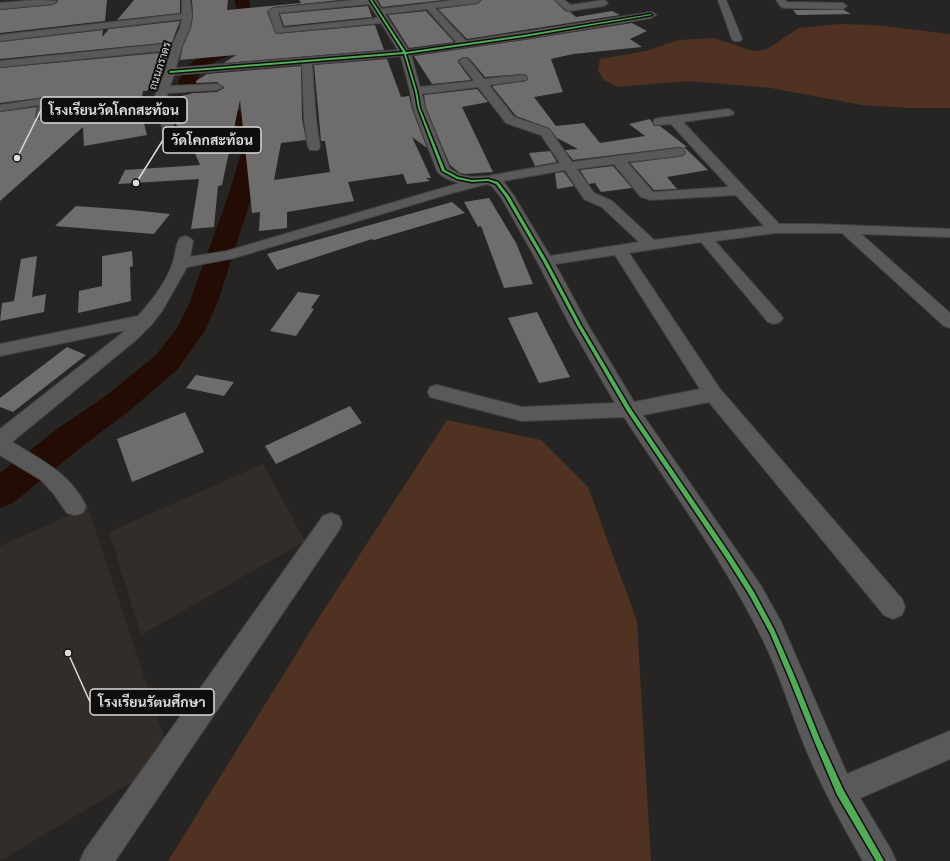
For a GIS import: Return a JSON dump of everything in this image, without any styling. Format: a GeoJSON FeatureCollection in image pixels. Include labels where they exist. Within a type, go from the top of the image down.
{"type":"FeatureCollection","features":[{"type":"Feature","properties":{"kind":"street","name":"ถนนภราดร"},"geometry":{"type":"LineString","coordinates":[[170,137],[166,118],[159,101],[164,90],[176,72],[177,46],[185,28],[187,16],[186,0]]}},
{"type":"Feature","properties":{"kind":"street"},"geometry":{"type":"LineString","coordinates":[[477,0],[429,6],[382,16],[279,31],[273,11],[371,0],[382,16],[405,53],[416,91],[419,108],[444,171],[457,178],[472,181],[488,180],[497,183],[507,196],[579,325],[629,410],[752,594],[772,631],[817,741],[840,792],[880,861]]}},
{"type":"Feature","properties":{"kind":"street"},"geometry":{"type":"LineString","coordinates":[[559,0],[569,8],[604,3]]}},
{"type":"Feature","properties":{"kind":"street"},"geometry":{"type":"LineString","coordinates":[[722,0],[737,39]]}},
{"type":"Feature","properties":{"kind":"street"},"geometry":{"type":"LineString","coordinates":[[780,0],[784,5],[844,6]]}},
{"type":"Feature","properties":{"kind":"street"},"geometry":{"type":"LineString","coordinates":[[0,6],[53,1]]}},
{"type":"Feature","properties":{"kind":"street"},"geometry":{"type":"LineString","coordinates":[[429,6],[464,45]]}},
{"type":"Feature","properties":{"kind":"street"},"geometry":{"type":"LineString","coordinates":[[817,6],[824,14]]}},
{"type":"Feature","properties":{"kind":"street"},"geometry":{"type":"LineString","coordinates":[[176,72],[405,53],[651,15]]}},
{"type":"Feature","properties":{"kind":"street"},"geometry":{"type":"LineString","coordinates":[[0,38],[187,16]]}},
{"type":"Feature","properties":{"kind":"street"},"geometry":{"type":"LineString","coordinates":[[0,64],[177,46]]}},
{"type":"Feature","properties":{"kind":"street"},"geometry":{"type":"LineString","coordinates":[[464,60],[510,120],[545,132],[589,196],[607,204],[652,246]]}},
{"type":"Feature","properties":{"kind":"street"},"geometry":{"type":"LineString","coordinates":[[307,61],[310,119],[314,147]]}},
{"type":"Feature","properties":{"kind":"street"},"geometry":{"type":"LineString","coordinates":[[416,91],[522,78]]}},
{"type":"Feature","properties":{"kind":"street"},"geometry":{"type":"LineString","coordinates":[[164,90],[217,87]]}},
{"type":"Feature","properties":{"kind":"street"},"geometry":{"type":"LineString","coordinates":[[0,108],[46,101],[42,116],[159,101]]}},
{"type":"Feature","properties":{"kind":"street"},"geometry":{"type":"LineString","coordinates":[[659,122],[728,113]]}},
{"type":"Feature","properties":{"kind":"street"},"geometry":{"type":"LineString","coordinates":[[674,120],[775,229]]}},
{"type":"Feature","properties":{"kind":"street"},"geometry":{"type":"LineString","coordinates":[[181,263],[229,255],[439,192],[488,180],[568,165],[679,152]]}},
{"type":"Feature","properties":{"kind":"street"},"geometry":{"type":"LineString","coordinates":[[617,159],[646,194],[651,196],[739,191]]}},
{"type":"Feature","properties":{"kind":"street"},"geometry":{"type":"LineString","coordinates":[[545,262],[775,229],[814,228],[950,233]]}},
{"type":"Feature","properties":{"kind":"street"},"geometry":{"type":"LineString","coordinates":[[846,229],[950,322]]}},
{"type":"Feature","properties":{"kind":"street"},"geometry":{"type":"LineString","coordinates":[[705,238],[774,318]]}},
{"type":"Feature","properties":{"kind":"street"},"geometry":{"type":"LineString","coordinates":[[75,506],[61,487],[48,474],[2,445],[130,336],[146,320],[160,301],[181,263],[185,241]]}},
{"type":"Feature","properties":{"kind":"street"},"geometry":{"type":"LineString","coordinates":[[620,251],[713,394],[893,607]]}},
{"type":"Feature","properties":{"kind":"street"},"geometry":{"type":"LineString","coordinates":[[0,350],[146,320]]}},
{"type":"Feature","properties":{"kind":"street"},"geometry":{"type":"LineString","coordinates":[[437,392],[522,414],[629,410],[713,394]]}},
{"type":"Feature","properties":{"kind":"street"},"geometry":{"type":"LineString","coordinates":[[96,861],[331,523]]}},
{"type":"Feature","properties":{"kind":"street"},"geometry":{"type":"LineString","coordinates":[[840,792],[950,745]]}},
{"type":"Feature","properties":{"kind":"shaded area"},"geometry":{"type":"Polygon","coordinates":[[[839,24],[874,25],[950,34],[950,108],[908,108],[862,105],[771,88],[689,81],[617,87],[604,80],[598,71],[600,59],[646,51],[678,40],[714,38],[753,51],[767,49],[799,28],[839,24]]]}},
{"type":"Feature","properties":{"kind":"shaded area"},"geometry":{"type":"Polygon","coordinates":[[[447,420],[541,440],[588,487],[637,621],[651,861],[168,861],[316,622],[447,420]]]}},
{"type":"Feature","properties":{"kind":"shaded area"},"geometry":{"type":"Polygon","coordinates":[[[263,464],[305,541],[141,635],[109,532],[263,464]]]}},
{"type":"Feature","properties":{"kind":"shaded area"},"geometry":{"type":"Polygon","coordinates":[[[88,507],[171,759],[0,861],[0,546],[88,507]]]}},
{"type":"Feature","properties":{"kind":"building"},"geometry":{"type":"Polygon","coordinates":[[[58,0],[107,0],[105,21],[0,33],[0,10],[53,5],[58,2],[58,0]]]}},
{"type":"Feature","properties":{"kind":"building"},"geometry":{"type":"Polygon","coordinates":[[[134,0],[180,0],[180,13],[117,20],[134,0]]]}},
{"type":"Feature","properties":{"kind":"building"},"geometry":{"type":"Polygon","coordinates":[[[192,0],[228,0],[227,10],[301,3],[299,0],[340,0],[273,7],[267,12],[276,34],[375,25],[384,50],[224,63],[236,55],[180,60],[183,46],[191,28],[193,16],[192,0]]]}},
{"type":"Feature","properties":{"kind":"building"},"geometry":{"type":"Polygon","coordinates":[[[378,0],[443,0],[382,7],[378,0]]]}},
{"type":"Feature","properties":{"kind":"building"},"geometry":{"type":"Polygon","coordinates":[[[482,0],[554,0],[565,11],[570,12],[576,17],[612,11],[620,15],[467,39],[438,9],[477,4],[482,0]]]}},
{"type":"Feature","properties":{"kind":"building"},"geometry":{"type":"Polygon","coordinates":[[[368,6],[372,17],[284,26],[280,14],[368,6]]]}},
{"type":"Feature","properties":{"kind":"building"},"geometry":{"type":"Polygon","coordinates":[[[793,10],[844,10],[851,14],[797,15],[793,10]]]}},
{"type":"Feature","properties":{"kind":"building"},"geometry":{"type":"Polygon","coordinates":[[[426,11],[454,42],[409,48],[388,15],[426,11]]]}},
{"type":"Feature","properties":{"kind":"building"},"geometry":{"type":"Polygon","coordinates":[[[180,21],[172,42],[0,59],[0,42],[103,30],[102,37],[109,29],[180,21]]]}},
{"type":"Feature","properties":{"kind":"building"},"geometry":{"type":"Polygon","coordinates":[[[632,23],[647,31],[630,39],[642,47],[573,54],[551,59],[563,92],[534,97],[556,126],[584,123],[600,143],[645,136],[629,124],[650,119],[654,126],[660,126],[687,147],[684,147],[708,170],[667,177],[677,189],[654,190],[630,163],[683,156],[686,153],[683,148],[679,147],[573,160],[565,150],[578,149],[557,138],[549,128],[516,116],[492,86],[526,81],[528,79],[526,75],[485,77],[469,58],[464,57],[458,60],[458,62],[471,80],[432,84],[414,56],[524,40],[632,23]]]}},
{"type":"Feature","properties":{"kind":"building"},"geometry":{"type":"Polygon","coordinates":[[[169,52],[166,61],[162,62],[147,91],[143,91],[142,98],[51,110],[53,100],[46,97],[0,103],[0,68],[169,52]]]}},
{"type":"Feature","properties":{"kind":"building"},"geometry":{"type":"Polygon","coordinates":[[[387,59],[401,97],[409,96],[412,109],[427,148],[412,137],[431,178],[426,178],[430,181],[407,184],[403,174],[348,182],[354,201],[287,212],[287,228],[259,231],[260,212],[252,213],[240,100],[222,185],[218,186],[214,227],[191,229],[199,179],[118,184],[125,170],[200,165],[187,134],[180,135],[174,118],[178,117],[170,99],[193,93],[217,92],[224,88],[217,82],[196,83],[196,81],[207,74],[301,66],[302,119],[306,140],[281,143],[274,180],[330,172],[325,141],[321,141],[314,65],[387,59]]]}},
{"type":"Feature","properties":{"kind":"building"},"geometry":{"type":"Polygon","coordinates":[[[477,89],[488,102],[462,107],[493,172],[466,174],[460,173],[450,165],[426,108],[424,95],[477,89]]]}},
{"type":"Feature","properties":{"kind":"building"},"geometry":{"type":"Polygon","coordinates":[[[37,107],[35,117],[42,121],[140,108],[147,135],[84,146],[83,127],[0,201],[0,112],[37,107]]]}},
{"type":"Feature","properties":{"kind":"building"},"geometry":{"type":"Polygon","coordinates":[[[550,151],[557,162],[535,166],[529,153],[550,151]]]}},
{"type":"Feature","properties":{"kind":"building"},"geometry":{"type":"Polygon","coordinates":[[[613,166],[632,188],[601,192],[595,183],[589,184],[580,170],[613,166]]]}},
{"type":"Feature","properties":{"kind":"building"},"geometry":{"type":"Polygon","coordinates":[[[564,172],[574,186],[557,189],[555,173],[564,172]]]}},
{"type":"Feature","properties":{"kind":"building"},"geometry":{"type":"Polygon","coordinates":[[[489,198],[516,243],[533,284],[504,288],[481,226],[478,227],[464,202],[489,198]]]}},
{"type":"Feature","properties":{"kind":"building"},"geometry":{"type":"Polygon","coordinates":[[[452,202],[465,213],[374,240],[372,239],[277,270],[267,254],[452,202]]]}},
{"type":"Feature","properties":{"kind":"building"},"geometry":{"type":"Polygon","coordinates":[[[76,206],[170,214],[154,234],[55,226],[76,206]]]}},
{"type":"Feature","properties":{"kind":"building"},"geometry":{"type":"Polygon","coordinates":[[[132,251],[133,266],[130,267],[131,301],[78,313],[79,291],[102,286],[102,256],[132,251]]]}},
{"type":"Feature","properties":{"kind":"building"},"geometry":{"type":"Polygon","coordinates":[[[37,256],[32,297],[46,294],[44,312],[0,321],[2,303],[14,301],[21,259],[37,256]]]}},
{"type":"Feature","properties":{"kind":"building"},"geometry":{"type":"Polygon","coordinates":[[[298,292],[320,295],[311,308],[314,309],[296,336],[270,331],[298,292]]]}},
{"type":"Feature","properties":{"kind":"building"},"geometry":{"type":"Polygon","coordinates":[[[537,312],[570,377],[539,383],[508,318],[537,312]]]}},
{"type":"Feature","properties":{"kind":"building"},"geometry":{"type":"Polygon","coordinates":[[[67,347],[86,355],[13,412],[0,407],[0,398],[67,347]]]}},
{"type":"Feature","properties":{"kind":"building"},"geometry":{"type":"Polygon","coordinates":[[[196,375],[234,382],[224,396],[186,388],[196,375]]]}},
{"type":"Feature","properties":{"kind":"building"},"geometry":{"type":"Polygon","coordinates":[[[350,406],[362,423],[276,464],[265,446],[350,406]]]}},
{"type":"Feature","properties":{"kind":"building"},"geometry":{"type":"Polygon","coordinates":[[[185,412],[204,452],[132,482],[117,439],[185,412]]]}},
{"type":"Feature","properties":{"kind":"waterway"},"geometry":{"type":"LineString","coordinates":[[0,493],[72,436],[118,403],[167,362],[190,332],[203,304],[239,199],[254,139],[250,125],[194,91],[187,83],[191,72],[198,65],[207,59],[249,42],[257,34],[256,24],[246,13],[242,5],[242,0]]}},
{"type":"Feature","properties":{"kind":"cycle path"},"geometry":{"type":"LineString","coordinates":[[371,0],[405,53],[416,91],[419,108],[444,171],[457,178],[472,181],[488,180],[497,183],[507,196],[545,261],[579,325],[629,410],[752,594],[772,631],[817,741],[840,792],[880,861]]}},
{"type":"Feature","properties":{"kind":"cycle path"},"geometry":{"type":"LineString","coordinates":[[170,72],[405,53],[524,36],[651,15]]}},
{"type":"Feature","properties":{"kind":"place","name":"โรงเรียนวัดโคกสะท้อน"},"geometry":{"type":"Point","coordinates":[17,158]}},
{"type":"Feature","properties":{"kind":"place","name":"วัดโคกสะท้อน"},"geometry":{"type":"Point","coordinates":[136,183]}},
{"type":"Feature","properties":{"kind":"place","name":"โรงเรียนรัตนศึกษา"},"geometry":{"type":"Point","coordinates":[68,653]}}]}
